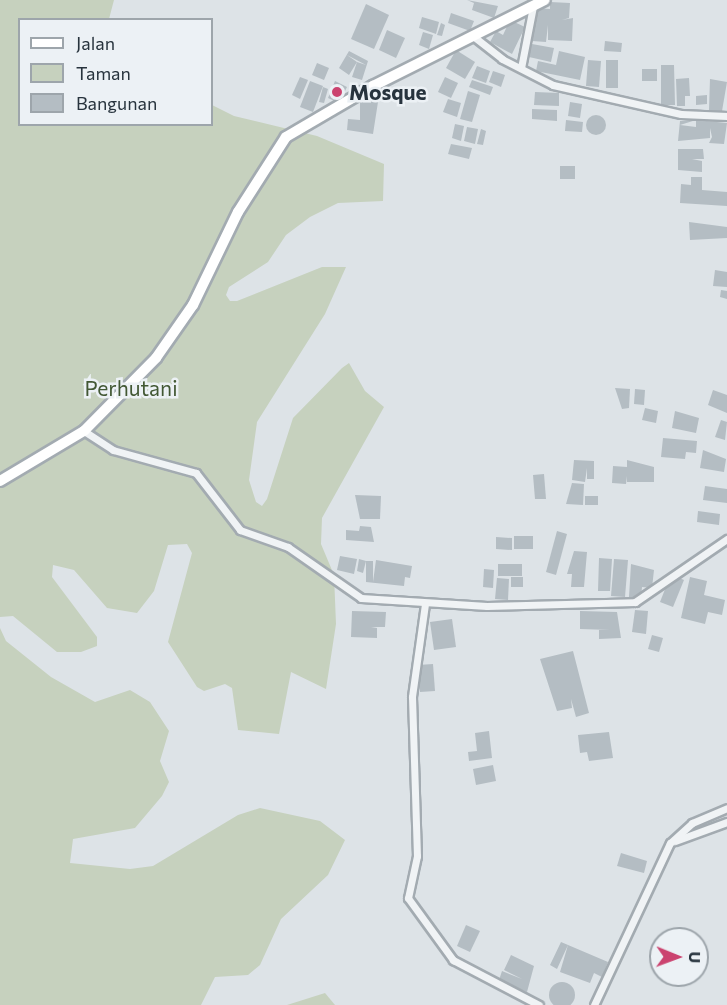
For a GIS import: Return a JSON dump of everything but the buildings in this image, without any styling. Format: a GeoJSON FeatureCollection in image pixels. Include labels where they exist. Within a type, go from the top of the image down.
{"type":"FeatureCollection","features":[{"type":"Feature","properties":{"kind":"street"},"geometry":{"type":"LineString","coordinates":[[0,482],[84,431],[179,328],[238,212],[286,137],[472,36],[545,0]]}},
{"type":"Feature","properties":{"kind":"street"},"geometry":{"type":"LineString","coordinates":[[520,68],[532,6]]}},
{"type":"Feature","properties":{"kind":"street"},"geometry":{"type":"LineString","coordinates":[[472,36],[520,68],[577,91],[681,114],[727,116]]}},
{"type":"Feature","properties":{"kind":"street"},"geometry":{"type":"LineString","coordinates":[[84,431],[113,450],[196,473],[240,530],[288,547],[348,593],[425,604],[642,601],[671,573],[727,540]]}},
{"type":"Feature","properties":{"kind":"street"},"geometry":{"type":"LineString","coordinates":[[425,604],[412,697],[417,856],[408,898],[453,960],[539,1005]]}},
{"type":"Feature","properties":{"kind":"street"},"geometry":{"type":"LineString","coordinates":[[594,1005],[670,843],[692,823],[727,808]]}},
{"type":"Feature","properties":{"kind":"street"},"geometry":{"type":"LineString","coordinates":[[670,843],[727,822]]}},
{"type":"Feature","properties":{"kind":"green space","name":"Perhutani"},"geometry":{"type":"Polygon","coordinates":[[[0,0],[114,0],[109,18],[18,18],[18,126],[213,126],[213,106],[234,116],[317,136],[384,164],[383,201],[338,203],[310,217],[286,235],[268,262],[229,287],[226,295],[230,301],[237,301],[322,267],[346,267],[325,314],[257,422],[249,480],[256,502],[262,506],[267,499],[293,418],[342,368],[349,363],[365,391],[384,407],[322,518],[321,544],[334,575],[336,624],[326,689],[291,672],[279,734],[238,730],[232,688],[225,684],[204,691],[197,687],[168,642],[192,553],[187,544],[168,545],[154,591],[137,613],[107,608],[74,570],[53,565],[52,577],[97,637],[97,646],[81,652],[57,652],[13,616],[0,617],[0,0]]]}},
{"type":"Feature","properties":{"kind":"green space"},"geometry":{"type":"Polygon","coordinates":[[[0,628],[6,641],[51,677],[95,702],[130,690],[150,702],[169,731],[160,761],[169,782],[162,796],[135,828],[73,839],[70,863],[130,869],[153,866],[238,815],[260,808],[320,821],[345,840],[328,875],[281,919],[260,965],[248,975],[215,977],[201,1005],[0,1005],[0,628]]]}},
{"type":"Feature","properties":{"kind":"green space"},"geometry":{"type":"Polygon","coordinates":[[[325,993],[335,1005],[287,1005],[325,993]]]}},
{"type":"Feature","properties":{"kind":"place","name":"Mosque"},"geometry":{"type":"Point","coordinates":[337,92]}}]}
